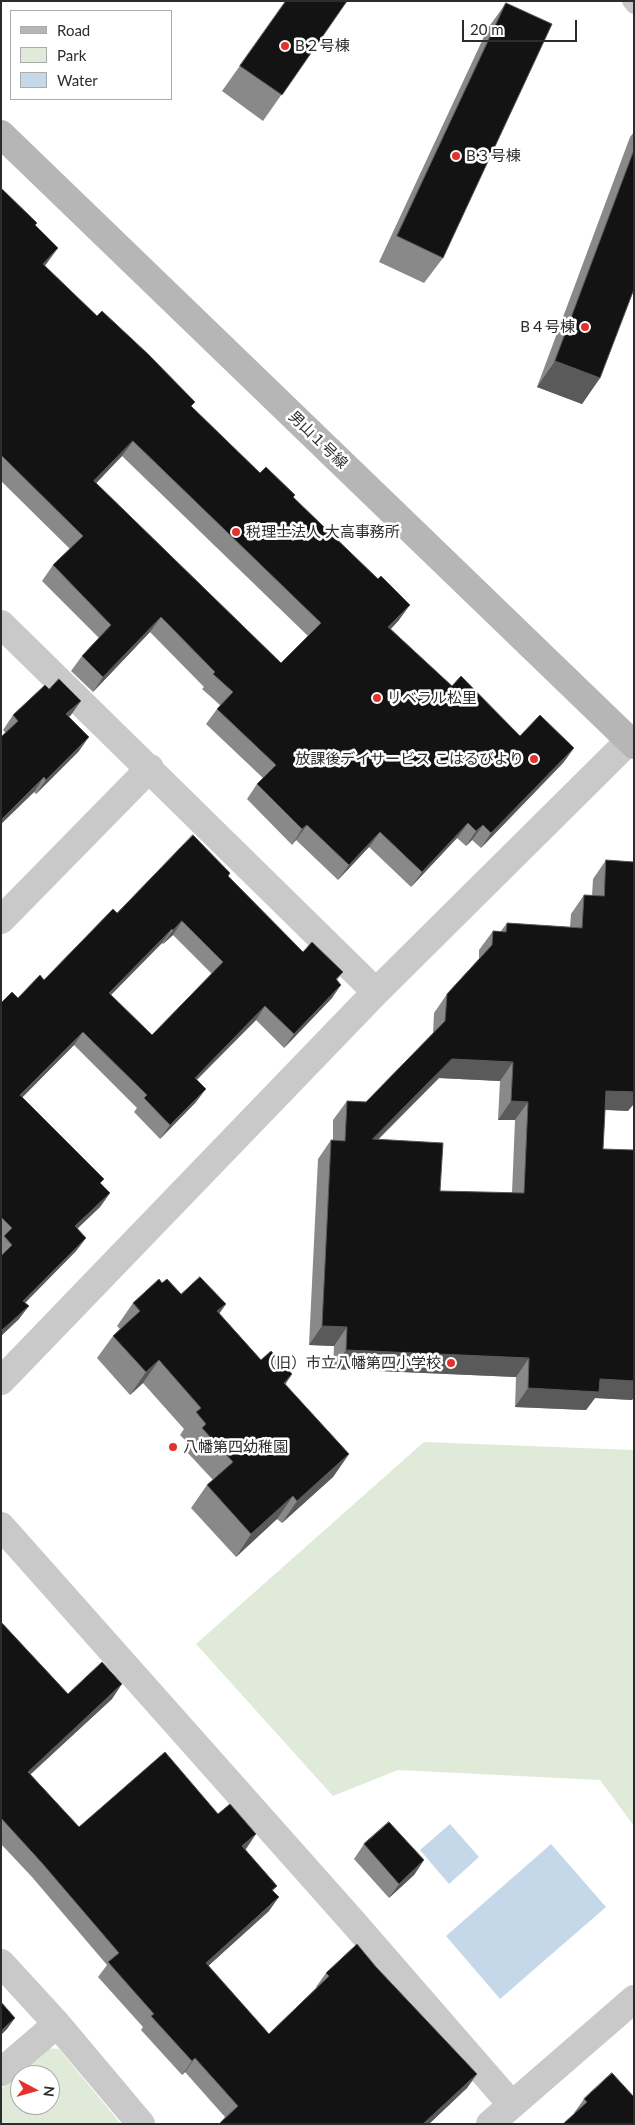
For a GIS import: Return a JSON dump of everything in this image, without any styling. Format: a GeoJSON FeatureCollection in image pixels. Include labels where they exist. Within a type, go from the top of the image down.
{"type":"FeatureCollection","features":[{"type":"Feature","properties":{"kind":"street","name":"男山１号線"},"geometry":{"type":"LineString","coordinates":[[1,134],[632,743]]}},
{"type":"Feature","properties":{"kind":"street"},"geometry":{"type":"LineString","coordinates":[[1,624],[150,768],[376,992]]}},
{"type":"Feature","properties":{"kind":"street"},"geometry":{"type":"LineString","coordinates":[[1,1381],[376,992],[632,743]]}},
{"type":"Feature","properties":{"kind":"street"},"geometry":{"type":"LineString","coordinates":[[1,920],[150,768]]}},
{"type":"Feature","properties":{"kind":"street"},"geometry":{"type":"LineString","coordinates":[[1,1526],[353,1922],[512,2105]]}},
{"type":"Feature","properties":{"kind":"street"},"geometry":{"type":"LineString","coordinates":[[1,1963],[57,2024],[141,2124]]}},
{"type":"Feature","properties":{"kind":"street"},"geometry":{"type":"LineString","coordinates":[[490,2124],[634,1999]]}},
{"type":"Feature","properties":{"kind":"street"},"geometry":{"type":"LineString","coordinates":[[1,2072],[57,2024]]}},
{"type":"Feature","properties":{"kind":"lane"},"geometry":{"type":"LineString","coordinates":[[630,1],[634,6]]}},
{"type":"Feature","properties":{"kind":"green space"},"geometry":{"type":"Polygon","coordinates":[[[424,1442],[634,1450],[634,1826],[600,1780],[398,1770],[333,1796],[196,1644],[424,1442]]]}},
{"type":"Feature","properties":{"kind":"green space"},"geometry":{"type":"Polygon","coordinates":[[[45,2048],[59,2049],[121,2124],[1,2124],[1,2089],[10,2081],[10,2115],[60,2115],[60,2065],[27,2065],[45,2048]]]}},
{"type":"Feature","properties":{"kind":"water"},"geometry":{"type":"Polygon","coordinates":[[[450,1824],[479,1857],[449,1884],[420,1850],[450,1824]]]}},
{"type":"Feature","properties":{"kind":"water"},"geometry":{"type":"Polygon","coordinates":[[[551,1844],[606,1907],[500,1999],[446,1936],[551,1844]]]}},
{"type":"Feature","properties":{"kind":"building","name":"B２号棟"},"geometry":{"type":"Polygon","coordinates":[[[286,1],[347,1],[282,95],[240,66],[286,1]]]}},
{"type":"Feature","properties":{"kind":"building","name":"B３号棟"},"geometry":{"type":"Polygon","coordinates":[[[506,3],[552,24],[443,258],[397,236],[506,3]]]}},
{"type":"Feature","properties":{"kind":"building","name":"B４号棟"},"geometry":{"type":"Polygon","coordinates":[[[634,150],[634,289],[600,378],[555,361],[634,150]]]}},
{"type":"Feature","properties":{"kind":"building"},"geometry":{"type":"Polygon","coordinates":[[[1,188],[37,223],[35,225],[58,248],[43,264],[97,316],[102,311],[195,402],[191,406],[260,473],[266,467],[295,495],[293,497],[378,579],[381,576],[410,605],[388,627],[452,686],[461,676],[520,736],[540,715],[574,748],[491,833],[483,825],[476,831],[468,823],[422,872],[380,832],[349,865],[307,825],[302,829],[257,784],[276,765],[217,709],[233,692],[213,674],[215,672],[161,617],[103,677],[82,656],[111,625],[53,565],[83,536],[1,455],[1,188]],[[133,441],[94,481],[281,663],[321,623],[133,441]]]}},
{"type":"Feature","properties":{"kind":"building"},"geometry":{"type":"Polygon","coordinates":[[[59,679],[81,701],[66,714],[89,737],[46,780],[44,777],[1,820],[1,737],[18,721],[13,715],[45,685],[49,689],[59,679]]]}},
{"type":"Feature","properties":{"kind":"building"},"geometry":{"type":"Polygon","coordinates":[[[193,835],[230,873],[228,876],[303,952],[312,942],[343,972],[336,979],[341,985],[294,1034],[265,1006],[195,1078],[206,1089],[170,1125],[144,1098],[147,1095],[83,1032],[20,1095],[104,1179],[100,1183],[110,1193],[75,1226],[86,1238],[23,1301],[29,1306],[1,1331],[1,1256],[12,1245],[4,1236],[12,1228],[1,1217],[1,1003],[12,992],[18,998],[40,975],[44,980],[113,909],[117,913],[193,835]],[[182,921],[109,993],[152,1035],[223,962],[182,921]]]}},
{"type":"Feature","properties":{"kind":"building"},"geometry":{"type":"Polygon","coordinates":[[[606,860],[634,862],[634,1092],[606,1091],[603,1149],[634,1150],[634,1381],[600,1379],[599,1392],[528,1388],[529,1358],[346,1350],[347,1327],[322,1326],[331,1140],[345,1141],[347,1101],[366,1102],[445,1021],[447,994],[492,945],[493,931],[506,932],[507,923],[582,928],[584,895],[604,896],[606,860]],[[452,1059],[373,1139],[443,1143],[440,1191],[524,1193],[528,1102],[511,1101],[513,1062],[452,1059]]]}},
{"type":"Feature","properties":{"kind":"building"},"geometry":{"type":"Polygon","coordinates":[[[200,1277],[226,1304],[217,1311],[261,1360],[271,1351],[292,1374],[284,1383],[349,1454],[297,1501],[293,1496],[251,1534],[207,1485],[233,1462],[202,1428],[206,1424],[196,1412],[201,1408],[159,1360],[146,1372],[113,1336],[140,1311],[133,1303],[159,1279],[162,1283],[167,1279],[181,1294],[200,1277]]]}},
{"type":"Feature","properties":{"kind":"building"},"geometry":{"type":"Polygon","coordinates":[[[1,1622],[68,1694],[102,1662],[122,1684],[28,1772],[79,1827],[165,1752],[218,1814],[230,1804],[256,1834],[242,1846],[277,1886],[272,1890],[279,1897],[206,1963],[269,2034],[329,1976],[326,1973],[357,1944],[376,1967],[477,2074],[423,2124],[221,2124],[238,2106],[195,2058],[192,2061],[151,2016],[154,2014],[108,1962],[119,1953],[1,1818],[1,1622]]]}},
{"type":"Feature","properties":{"kind":"building"},"geometry":{"type":"Polygon","coordinates":[[[389,1822],[424,1860],[399,1884],[364,1844],[389,1822]]]}},
{"type":"Feature","properties":{"kind":"building"},"geometry":{"type":"Polygon","coordinates":[[[1,2002],[15,2018],[1,2031],[1,2002]]]}},
{"type":"Feature","properties":{"kind":"building"},"geometry":{"type":"Polygon","coordinates":[[[612,2073],[634,2097],[634,2124],[563,2124],[587,2102],[584,2099],[612,2073]]]}},
{"type":"Feature","properties":{"kind":"place","name":"B２号棟"},"geometry":{"type":"Point","coordinates":[285,46]}},
{"type":"Feature","properties":{"kind":"place","name":"B３号棟"},"geometry":{"type":"Point","coordinates":[456,156]}},
{"type":"Feature","properties":{"kind":"place","name":"B４号棟"},"geometry":{"type":"Point","coordinates":[585,327]}},
{"type":"Feature","properties":{"kind":"place","name":"税理士法人 大高事務所"},"geometry":{"type":"Point","coordinates":[236,532]}},
{"type":"Feature","properties":{"kind":"place","name":"リベラル松里"},"geometry":{"type":"Point","coordinates":[377,698]}},
{"type":"Feature","properties":{"kind":"place","name":"放課後デイサービス こはるびより"},"geometry":{"type":"Point","coordinates":[534,759]}},
{"type":"Feature","properties":{"kind":"place","name":"（旧）市立八幡第四小学校"},"geometry":{"type":"Point","coordinates":[451,1363]}},
{"type":"Feature","properties":{"kind":"place","name":"八幡第四幼稚園"},"geometry":{"type":"Point","coordinates":[173,1447]}}]}
